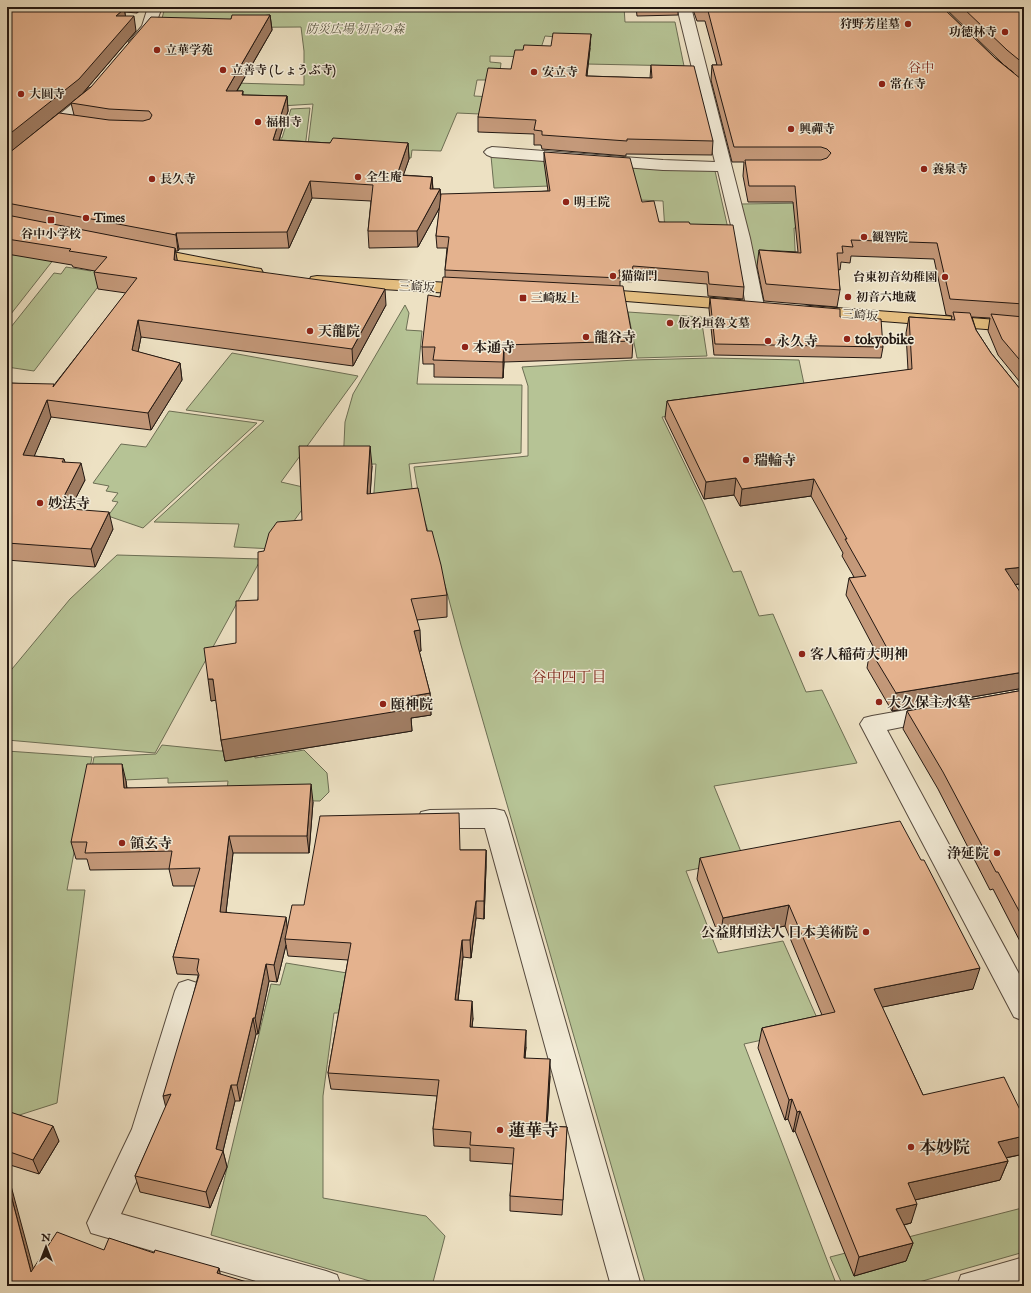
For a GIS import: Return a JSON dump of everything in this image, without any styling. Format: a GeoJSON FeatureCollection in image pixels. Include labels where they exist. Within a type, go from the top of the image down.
{"type":"FeatureCollection","features":[{"type":"Feature","properties":{"kind":"main road"},"geometry":{"type":"LineString","coordinates":[[131,248],[268,275]]}},
{"type":"Feature","properties":{"kind":"main road","name":"三崎坂"},"geometry":{"type":"LineString","coordinates":[[303,280],[336,283],[490,290]]}},
{"type":"Feature","properties":{"kind":"main road"},"geometry":{"type":"LineString","coordinates":[[581,294],[763,307]]}},
{"type":"Feature","properties":{"kind":"main road","name":"三崎坂"},"geometry":{"type":"LineString","coordinates":[[794,310],[1024,327]]}},
{"type":"Feature","properties":{"kind":"street"},"geometry":{"type":"LineString","coordinates":[[684,7],[742,238],[763,307]]}},
{"type":"Feature","properties":{"kind":"street"},"geometry":{"type":"LineString","coordinates":[[136,19],[153,14]]}},
{"type":"Feature","properties":{"kind":"street"},"geometry":{"type":"LineString","coordinates":[[128,50],[145,32],[153,14]]}},
{"type":"Feature","properties":{"kind":"street"},"geometry":{"type":"LineString","coordinates":[[7,165],[88,98],[101,82]]}},
{"type":"Feature","properties":{"kind":"street"},"geometry":{"type":"LineString","coordinates":[[60,122],[74,124]]}},
{"type":"Feature","properties":{"kind":"street"},"geometry":{"type":"LineString","coordinates":[[492,152],[663,165],[740,169]]}},
{"type":"Feature","properties":{"kind":"street"},"geometry":{"type":"LineString","coordinates":[[975,324],[981,343]]}},
{"type":"Feature","properties":{"kind":"street"},"geometry":{"type":"LineString","coordinates":[[956,709],[872,724],[1024,1009]]}},
{"type":"Feature","properties":{"kind":"street"},"geometry":{"type":"LineString","coordinates":[[407,820],[494,818],[626,1286]]}},
{"type":"Feature","properties":{"kind":"street"},"geometry":{"type":"LineString","coordinates":[[188,991],[146,1131],[102,1223],[326,1286]]}},
{"type":"Feature","properties":{"kind":"street"},"geometry":{"type":"LineString","coordinates":[[972,1286],[1024,1272]]}},
{"type":"Feature","properties":{"kind":"green space","name":"防災広場 初音の森"},"geometry":{"type":"Polygon","coordinates":[[[165,7],[624,7],[625,22],[675,22],[684,66],[586,64],[590,40],[545,36],[538,57],[490,56],[490,62],[501,63],[499,80],[477,80],[474,96],[511,98],[525,116],[457,113],[441,151],[412,150],[411,158],[307,152],[313,104],[265,107],[199,82],[304,85],[304,51],[301,27],[164,28],[160,26],[165,7]]]}},
{"type":"Feature","properties":{"kind":"green space"},"geometry":{"type":"Polygon","coordinates":[[[310,108],[303,164],[273,138],[282,138],[291,109],[310,108]]]}},
{"type":"Feature","properties":{"kind":"green space"},"geometry":{"type":"Polygon","coordinates":[[[491,156],[715,171],[729,233],[665,231],[663,201],[639,200],[578,185],[494,188],[491,156]]]}},
{"type":"Feature","properties":{"kind":"green space"},"geometry":{"type":"Polygon","coordinates":[[[883,202],[832,229],[794,228],[796,268],[756,266],[741,204],[883,202]]]}},
{"type":"Feature","properties":{"kind":"green space"},"geometry":{"type":"Polygon","coordinates":[[[7,254],[54,259],[7,319],[7,254]]]}},
{"type":"Feature","properties":{"kind":"green space"},"geometry":{"type":"Polygon","coordinates":[[[66,267],[91,271],[93,269],[110,271],[34,371],[7,367],[7,332],[54,273],[61,274],[66,267]]]}},
{"type":"Feature","properties":{"kind":"green space"},"geometry":{"type":"Polygon","coordinates":[[[405,305],[409,313],[406,330],[422,331],[417,384],[522,385],[521,453],[409,464],[414,505],[373,506],[376,464],[343,465],[345,422],[353,394],[405,305]]]}},
{"type":"Feature","properties":{"kind":"green space"},"geometry":{"type":"Polygon","coordinates":[[[628,312],[701,317],[707,356],[637,358],[628,312]]]}},
{"type":"Feature","properties":{"kind":"green space"},"geometry":{"type":"Polygon","coordinates":[[[232,353],[358,376],[281,482],[316,490],[274,549],[234,547],[239,524],[154,522],[264,421],[186,410],[232,353]]]}},
{"type":"Feature","properties":{"kind":"green space"},"geometry":{"type":"Polygon","coordinates":[[[712,358],[799,360],[807,398],[662,417],[704,504],[733,572],[741,571],[759,616],[773,614],[806,692],[822,690],[857,763],[714,786],[744,859],[686,871],[718,953],[783,941],[821,1027],[744,1044],[837,1286],[646,1286],[445,585],[421,509],[414,467],[528,456],[528,386],[522,367],[635,360],[712,358]]]}},
{"type":"Feature","properties":{"kind":"green space"},"geometry":{"type":"Polygon","coordinates":[[[169,411],[257,423],[143,528],[108,516],[118,502],[112,501],[118,493],[106,491],[109,486],[93,483],[121,444],[146,447],[169,411]]]}},
{"type":"Feature","properties":{"kind":"green space"},"geometry":{"type":"Polygon","coordinates":[[[117,555],[261,559],[155,753],[7,740],[7,675],[70,599],[117,555]]]}},
{"type":"Feature","properties":{"kind":"green space"},"geometry":{"type":"Polygon","coordinates":[[[162,745],[221,751],[253,746],[255,758],[304,750],[327,773],[329,792],[320,801],[226,800],[228,781],[168,783],[168,778],[124,780],[91,773],[94,757],[156,754],[162,745]]]}},
{"type":"Feature","properties":{"kind":"green space"},"geometry":{"type":"Polygon","coordinates":[[[7,751],[92,757],[67,890],[85,890],[57,1103],[7,1119],[7,751]]]}},
{"type":"Feature","properties":{"kind":"green space"},"geometry":{"type":"Polygon","coordinates":[[[286,963],[347,973],[342,1013],[334,1013],[323,1096],[323,1198],[426,1216],[445,1236],[432,1286],[387,1286],[211,1235],[271,984],[280,985],[286,963]]]}},
{"type":"Feature","properties":{"kind":"green space"},"geometry":{"type":"Polygon","coordinates":[[[1022,1208],[1024,1211],[1024,1252],[905,1286],[843,1286],[830,1257],[1022,1208]]]}},
{"type":"Feature","properties":{"kind":"building"},"geometry":{"type":"Polygon","coordinates":[[[7,7],[113,7],[124,9],[116,16],[134,16],[79,79],[7,136],[7,7]]]}},
{"type":"Feature","properties":{"kind":"building"},"geometry":{"type":"Polygon","coordinates":[[[707,7],[942,7],[995,58],[1024,80],[1024,304],[950,299],[937,243],[851,240],[853,247],[842,246],[843,253],[837,253],[840,290],[766,284],[759,250],[801,253],[795,186],[749,186],[745,160],[821,160],[827,158],[831,153],[827,149],[821,147],[734,147],[712,65],[722,65],[707,7]]]}},
{"type":"Feature","properties":{"kind":"building"},"geometry":{"type":"Polygon","coordinates":[[[962,7],[1024,7],[1024,64],[1007,50],[962,7]]]}},
{"type":"Feature","properties":{"kind":"building"},"geometry":{"type":"Polygon","coordinates":[[[232,15],[270,15],[226,91],[243,91],[242,95],[287,96],[273,140],[330,143],[333,138],[408,143],[397,175],[432,177],[430,189],[440,189],[417,231],[368,231],[373,185],[310,181],[287,232],[176,233],[176,235],[7,203],[7,154],[59,113],[109,120],[143,121],[150,119],[152,115],[149,111],[109,109],[71,103],[91,87],[151,17],[231,19],[232,15]]]}},
{"type":"Feature","properties":{"kind":"building"},"geometry":{"type":"Polygon","coordinates":[[[553,33],[591,34],[586,76],[652,78],[651,65],[694,66],[713,141],[627,139],[627,141],[542,135],[542,131],[534,130],[536,120],[478,117],[488,68],[511,69],[515,50],[523,50],[524,45],[551,46],[553,33]]]}},
{"type":"Feature","properties":{"kind":"building"},"geometry":{"type":"Polygon","coordinates":[[[544,152],[630,158],[642,202],[654,201],[659,222],[689,222],[690,224],[733,225],[744,287],[709,284],[708,272],[633,266],[632,270],[619,270],[620,278],[445,270],[449,237],[436,236],[441,194],[550,191],[544,152]]]}},
{"type":"Feature","properties":{"kind":"building"},"geometry":{"type":"Polygon","coordinates":[[[7,215],[175,248],[174,260],[385,289],[352,349],[138,320],[132,350],[180,363],[148,413],[47,400],[23,455],[64,459],[62,462],[81,463],[58,508],[109,512],[91,549],[7,543],[7,383],[54,384],[53,387],[137,278],[94,272],[107,257],[69,251],[71,249],[7,239],[7,215]]]}},
{"type":"Feature","properties":{"kind":"building"},"geometry":{"type":"Polygon","coordinates":[[[443,277],[623,286],[633,341],[504,345],[503,362],[433,360],[435,347],[422,347],[428,295],[440,297],[443,277]]]}},
{"type":"Feature","properties":{"kind":"building"},"geometry":{"type":"Polygon","coordinates":[[[710,298],[840,309],[840,317],[881,319],[883,347],[715,344],[710,298]]]}},
{"type":"Feature","properties":{"kind":"building"},"geometry":{"type":"Polygon","coordinates":[[[953,312],[970,313],[976,330],[991,353],[1020,389],[1024,390],[1024,567],[1005,569],[1024,598],[1024,672],[896,693],[870,650],[887,648],[849,578],[866,576],[814,479],[742,489],[736,478],[706,482],[667,401],[912,369],[909,317],[955,320],[953,312]]]}},
{"type":"Feature","properties":{"kind":"building"},"geometry":{"type":"Polygon","coordinates":[[[991,314],[1024,317],[1024,365],[1002,339],[991,314]]]}},
{"type":"Feature","properties":{"kind":"building"},"geometry":{"type":"Polygon","coordinates":[[[299,446],[370,446],[367,494],[418,488],[427,531],[432,531],[447,595],[411,599],[420,630],[414,631],[430,693],[407,697],[411,709],[221,740],[213,679],[208,679],[204,648],[236,643],[236,601],[258,600],[258,552],[264,551],[269,533],[277,522],[302,520],[299,446]]]}},
{"type":"Feature","properties":{"kind":"building"},"geometry":{"type":"Polygon","coordinates":[[[1024,690],[1024,920],[998,872],[996,872],[943,772],[907,711],[1024,690]]]}},
{"type":"Feature","properties":{"kind":"building"},"geometry":{"type":"Polygon","coordinates":[[[87,764],[122,764],[124,788],[311,784],[307,836],[229,836],[220,912],[286,917],[274,965],[266,964],[255,1018],[253,1018],[237,1085],[231,1085],[216,1149],[223,1151],[206,1192],[135,1176],[171,1094],[163,1096],[199,975],[197,970],[199,959],[173,957],[200,868],[169,869],[172,851],[85,853],[87,842],[71,842],[87,764]]]}},
{"type":"Feature","properties":{"kind":"building"},"geometry":{"type":"Polygon","coordinates":[[[459,813],[460,850],[486,850],[484,901],[476,901],[470,940],[462,940],[455,1000],[472,1001],[470,1027],[526,1030],[524,1058],[550,1059],[546,1126],[567,1127],[563,1200],[510,1196],[514,1148],[470,1145],[471,1132],[433,1129],[439,1080],[328,1073],[351,943],[285,939],[292,905],[304,905],[320,816],[459,813]]]}},
{"type":"Feature","properties":{"kind":"building"},"geometry":{"type":"Polygon","coordinates":[[[900,821],[921,860],[924,860],[980,968],[874,989],[923,1095],[1004,1077],[1024,1118],[1024,1136],[998,1142],[1008,1161],[908,1183],[917,1204],[896,1209],[913,1243],[859,1257],[800,1111],[797,1112],[792,1099],[789,1100],[762,1028],[835,1012],[789,905],[723,918],[700,858],[900,821]]]}},
{"type":"Feature","properties":{"kind":"building"},"geometry":{"type":"Polygon","coordinates":[[[7,1111],[53,1126],[33,1160],[7,1151],[7,1111]]]}},
{"type":"Feature","properties":{"kind":"building"},"geometry":{"type":"Polygon","coordinates":[[[7,1180],[31,1272],[57,1232],[104,1250],[109,1238],[154,1253],[155,1250],[219,1268],[217,1273],[260,1286],[7,1286],[7,1180]]]}},
{"type":"Feature","properties":{"kind":"place","name":"狩野芳崖墓"},"geometry":{"type":"Point","coordinates":[908,24]}},
{"type":"Feature","properties":{"kind":"place","name":"功徳林寺"},"geometry":{"type":"Point","coordinates":[1005,32]}},
{"type":"Feature","properties":{"kind":"place","name":"立華学苑"},"geometry":{"type":"Point","coordinates":[157,50]}},
{"type":"Feature","properties":{"kind":"place","name":"立善寺 (しょうぶ寺)"},"geometry":{"type":"Point","coordinates":[223,70]}},
{"type":"Feature","properties":{"kind":"place","name":"安立寺"},"geometry":{"type":"Point","coordinates":[534,72]}},
{"type":"Feature","properties":{"kind":"place","name":"常在寺"},"geometry":{"type":"Point","coordinates":[882,84]}},
{"type":"Feature","properties":{"kind":"place","name":"大圓寺"},"geometry":{"type":"Point","coordinates":[21,94]}},
{"type":"Feature","properties":{"kind":"place","name":"福相寺"},"geometry":{"type":"Point","coordinates":[258,122]}},
{"type":"Feature","properties":{"kind":"place","name":"興禪寺"},"geometry":{"type":"Point","coordinates":[791,129]}},
{"type":"Feature","properties":{"kind":"place","name":"養泉寺"},"geometry":{"type":"Point","coordinates":[924,169]}},
{"type":"Feature","properties":{"kind":"place","name":"全生庵"},"geometry":{"type":"Point","coordinates":[358,177]}},
{"type":"Feature","properties":{"kind":"place","name":"長久寺"},"geometry":{"type":"Point","coordinates":[152,179]}},
{"type":"Feature","properties":{"kind":"place","name":"明王院"},"geometry":{"type":"Point","coordinates":[566,202]}},
{"type":"Feature","properties":{"kind":"place","name":"Times"},"geometry":{"type":"Point","coordinates":[86,218]}},
{"type":"Feature","properties":{"kind":"place","name":"谷中小学校"},"geometry":{"type":"Point","coordinates":[51,220]}},
{"type":"Feature","properties":{"kind":"place","name":"観智院"},"geometry":{"type":"Point","coordinates":[864,237]}},
{"type":"Feature","properties":{"kind":"place","name":"猫衛門"},"geometry":{"type":"Point","coordinates":[613,276]}},
{"type":"Feature","properties":{"kind":"place","name":"台東初音幼稚園"},"geometry":{"type":"Point","coordinates":[945,277]}},
{"type":"Feature","properties":{"kind":"place","name":"初音六地蔵"},"geometry":{"type":"Point","coordinates":[848,297]}},
{"type":"Feature","properties":{"kind":"place","name":"三崎坂上"},"geometry":{"type":"Point","coordinates":[523,298]}},
{"type":"Feature","properties":{"kind":"place","name":"仮名垣魯文墓"},"geometry":{"type":"Point","coordinates":[670,323]}},
{"type":"Feature","properties":{"kind":"place","name":"天龍院"},"geometry":{"type":"Point","coordinates":[310,331]}},
{"type":"Feature","properties":{"kind":"place","name":"龍谷寺"},"geometry":{"type":"Point","coordinates":[586,337]}},
{"type":"Feature","properties":{"kind":"place","name":"tokyobike"},"geometry":{"type":"Point","coordinates":[847,339]}},
{"type":"Feature","properties":{"kind":"place","name":"永久寺"},"geometry":{"type":"Point","coordinates":[768,341]}},
{"type":"Feature","properties":{"kind":"place","name":"本通寺"},"geometry":{"type":"Point","coordinates":[465,347]}},
{"type":"Feature","properties":{"kind":"place","name":"瑞輪寺"},"geometry":{"type":"Point","coordinates":[746,460]}},
{"type":"Feature","properties":{"kind":"place","name":"妙法寺"},"geometry":{"type":"Point","coordinates":[40,503]}},
{"type":"Feature","properties":{"kind":"place","name":"客人稲荷大明神"},"geometry":{"type":"Point","coordinates":[802,654]}},
{"type":"Feature","properties":{"kind":"place","name":"大久保主水墓"},"geometry":{"type":"Point","coordinates":[879,702]}},
{"type":"Feature","properties":{"kind":"place","name":"頤神院"},"geometry":{"type":"Point","coordinates":[383,704]}},
{"type":"Feature","properties":{"kind":"place","name":"領玄寺"},"geometry":{"type":"Point","coordinates":[122,843]}},
{"type":"Feature","properties":{"kind":"place","name":"浄延院"},"geometry":{"type":"Point","coordinates":[997,853]}},
{"type":"Feature","properties":{"kind":"place","name":"公益財団法人 日本美術院"},"geometry":{"type":"Point","coordinates":[866,932]}},
{"type":"Feature","properties":{"kind":"place","name":"蓮華寺"},"geometry":{"type":"Point","coordinates":[500,1130]}},
{"type":"Feature","properties":{"kind":"place","name":"本妙院"},"geometry":{"type":"Point","coordinates":[911,1147]}},
{"type":"Feature","properties":{"kind":"district","name":"谷中"},"geometry":{"type":"Point","coordinates":[921,67]}},
{"type":"Feature","properties":{"kind":"district","name":"谷中四丁目"},"geometry":{"type":"Point","coordinates":[569,677]}}]}
